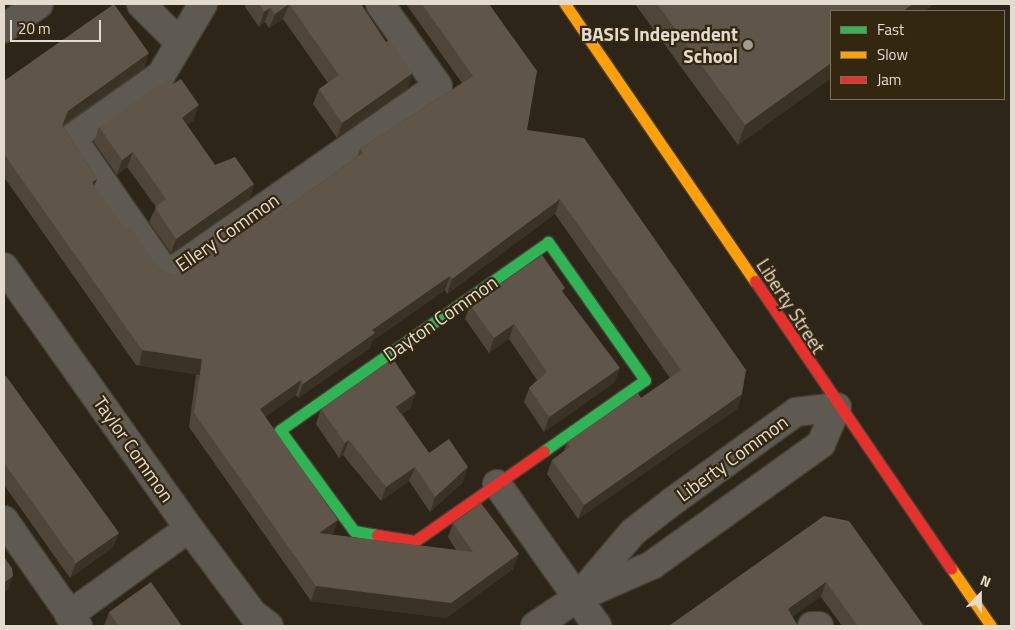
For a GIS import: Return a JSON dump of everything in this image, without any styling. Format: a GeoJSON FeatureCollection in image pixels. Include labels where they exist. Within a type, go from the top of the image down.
{"type":"FeatureCollection","features":[{"type":"Feature","properties":{"kind":"street"},"geometry":{"type":"LineString","coordinates":[[4,28],[39,4]]}},
{"type":"Feature","properties":{"kind":"street"},"geometry":{"type":"LineString","coordinates":[[141,4],[180,43]]}},
{"type":"Feature","properties":{"kind":"street","name":"Ellery Common"},"geometry":{"type":"LineString","coordinates":[[203,4],[162,75],[72,138],[167,275],[438,86],[380,4]]}},
{"type":"Feature","properties":{"kind":"street","name":"Liberty Street"},"geometry":{"type":"LineString","coordinates":[[565,4],[837,407],[991,626]]}},
{"type":"Feature","properties":{"kind":"street","name":"Dayton Common"},"geometry":{"type":"LineString","coordinates":[[548,242],[645,380],[496,484],[415,541],[354,531],[280,430],[548,242]]}},
{"type":"Feature","properties":{"kind":"street","name":"Taylor Common"},"geometry":{"type":"LineString","coordinates":[[4,267],[189,528],[253,614],[269,626]]}},
{"type":"Feature","properties":{"kind":"street","name":"Liberty Common"},"geometry":{"type":"LineString","coordinates":[[577,598],[633,532],[674,501],[796,412],[837,407]]}},
{"type":"Feature","properties":{"kind":"street","name":"Liberty Common"},"geometry":{"type":"LineString","coordinates":[[535,626],[577,598],[652,565],[821,444],[837,407]]}},
{"type":"Feature","properties":{"kind":"street"},"geometry":{"type":"LineString","coordinates":[[496,484],[597,626]]}},
{"type":"Feature","properties":{"kind":"street"},"geometry":{"type":"LineString","coordinates":[[674,501],[696,533]]}},
{"type":"Feature","properties":{"kind":"street"},"geometry":{"type":"LineString","coordinates":[[4,520],[73,620],[189,528]]}},
{"type":"Feature","properties":{"kind":"street"},"geometry":{"type":"LineString","coordinates":[[812,626],[819,626]]}},
{"type":"Feature","properties":{"kind":"building"},"geometry":{"type":"Polygon","coordinates":[[[114,4],[149,53],[68,111],[62,125],[97,179],[92,182],[125,229],[129,226],[160,269],[174,276],[272,210],[276,215],[363,153],[360,149],[473,76],[422,4],[489,4],[537,71],[527,130],[584,138],[746,370],[742,394],[584,505],[552,460],[570,447],[567,442],[638,393],[641,398],[681,370],[560,199],[452,279],[450,276],[372,330],[375,333],[303,384],[301,380],[260,409],[338,520],[319,533],[473,552],[453,523],[481,503],[519,554],[451,603],[316,586],[194,413],[202,359],[142,350],[4,154],[4,81],[114,4]]]}},
{"type":"Feature","properties":{"kind":"building"},"geometry":{"type":"Polygon","coordinates":[[[259,4],[289,4],[275,14],[270,8],[264,12],[259,4]]]}},
{"type":"Feature","properties":{"kind":"building"},"geometry":{"type":"Polygon","coordinates":[[[289,4],[361,4],[386,42],[390,40],[413,73],[342,123],[319,89],[339,75],[289,4]]]}},
{"type":"Feature","properties":{"kind":"building","name":"BASIS Independent School"},"geometry":{"type":"Polygon","coordinates":[[[657,4],[913,4],[904,10],[830,10],[830,64],[745,125],[657,4]]]}},
{"type":"Feature","properties":{"kind":"building"},"geometry":{"type":"Polygon","coordinates":[[[168,79],[173,84],[181,79],[199,105],[182,118],[215,165],[235,157],[254,184],[176,239],[155,207],[166,199],[133,152],[122,160],[99,127],[168,79]]]}},
{"type":"Feature","properties":{"kind":"building"},"geometry":{"type":"Polygon","coordinates":[[[542,255],[565,288],[562,291],[620,368],[549,417],[529,388],[547,372],[514,324],[494,338],[470,305],[542,255]]]}},
{"type":"Feature","properties":{"kind":"building"},"geometry":{"type":"Polygon","coordinates":[[[393,359],[416,393],[396,407],[429,453],[449,439],[468,467],[435,497],[415,467],[386,487],[349,440],[345,443],[321,409],[393,359]]]}},
{"type":"Feature","properties":{"kind":"building"},"geometry":{"type":"Polygon","coordinates":[[[4,376],[6,376],[119,533],[76,563],[4,463],[4,376]]]}},
{"type":"Feature","properties":{"kind":"building"},"geometry":{"type":"Polygon","coordinates":[[[824,516],[849,521],[924,626],[858,626],[826,582],[788,609],[798,626],[669,626],[824,516]]]}},
{"type":"Feature","properties":{"kind":"building"},"geometry":{"type":"Polygon","coordinates":[[[4,557],[12,568],[13,576],[4,583],[4,557]]]}},
{"type":"Feature","properties":{"kind":"building"},"geometry":{"type":"Polygon","coordinates":[[[151,582],[182,626],[119,626],[109,612],[151,582]]]}},
{"type":"Feature","properties":{"kind":"traffic: fast"},"geometry":{"type":"LineString","coordinates":[[544,451],[645,380],[548,242]]}},
{"type":"Feature","properties":{"kind":"traffic: fast"},"geometry":{"type":"LineString","coordinates":[[377,535],[354,531],[280,430],[548,242]]}},
{"type":"Feature","properties":{"kind":"traffic: slow"},"geometry":{"type":"LineString","coordinates":[[565,4],[755,281]]}},
{"type":"Feature","properties":{"kind":"traffic: slow"},"geometry":{"type":"LineString","coordinates":[[951,568],[991,626]]}},
{"type":"Feature","properties":{"kind":"traffic: jam"},"geometry":{"type":"LineString","coordinates":[[755,281],[951,568]]}},
{"type":"Feature","properties":{"kind":"traffic: jam"},"geometry":{"type":"LineString","coordinates":[[377,535],[415,541],[544,451]]}},
{"type":"Feature","properties":{"kind":"place","name":"BASIS Independent School"},"geometry":{"type":"Point","coordinates":[748,45]}}]}
